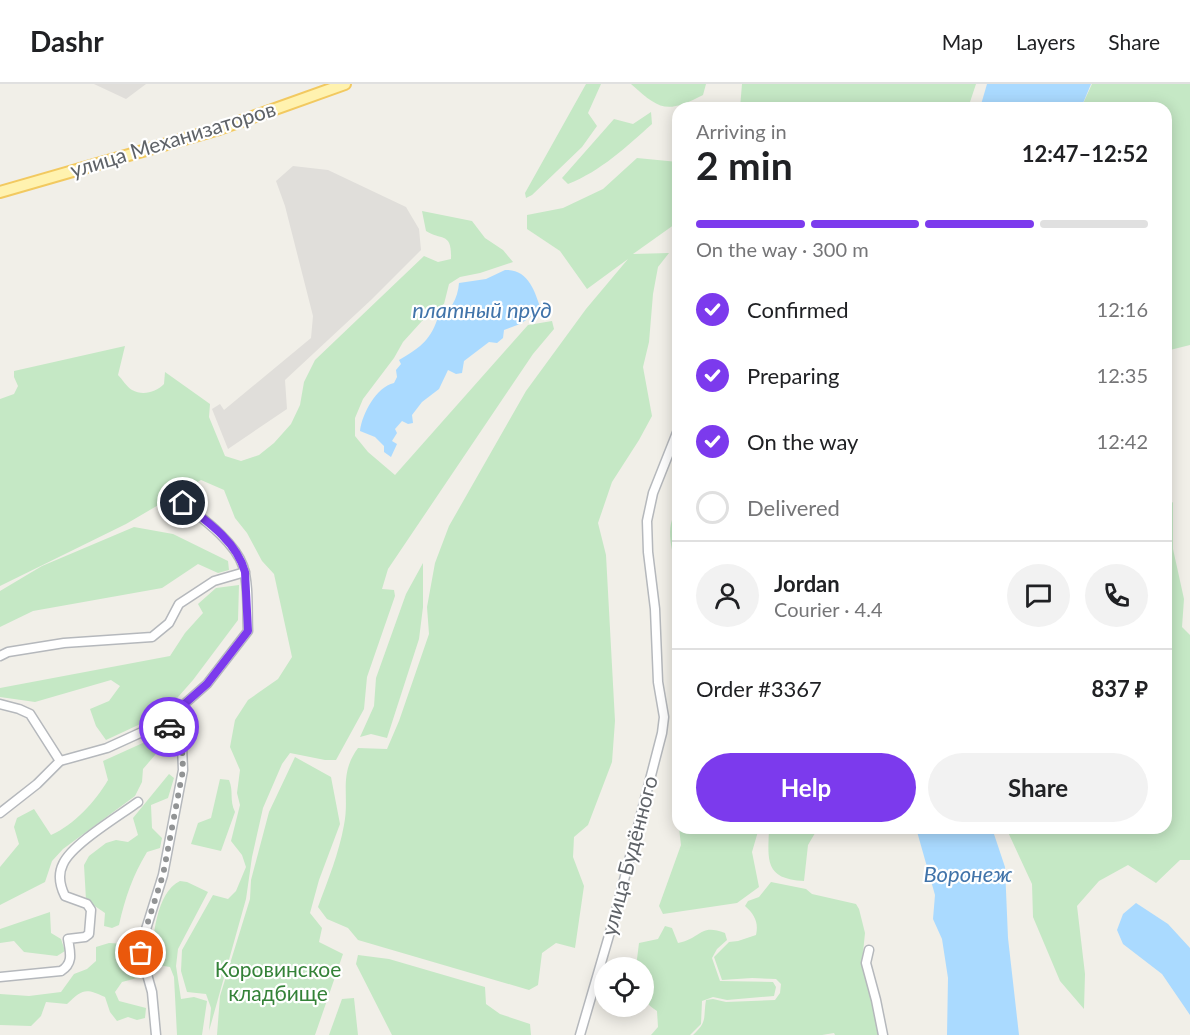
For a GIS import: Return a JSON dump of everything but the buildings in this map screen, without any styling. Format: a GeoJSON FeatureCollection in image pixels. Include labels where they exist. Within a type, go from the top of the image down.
{"type":"FeatureCollection","features":[{"type":"Feature","properties":{"kind":"main road","name":"улица Механизаторов"},"geometry":{"type":"LineString","coordinates":[[0,192],[219,129],[345,84]]}},
{"type":"Feature","properties":{"kind":"street","name":"улица Будённого"},"geometry":{"type":"LineString","coordinates":[[580,1035],[615,915],[663,733],[664,717],[657,667],[647,521],[653,493],[672,445]]}},
{"type":"Feature","properties":{"kind":"street"},"geometry":{"type":"LineString","coordinates":[[0,813],[37,784],[60,761],[107,748],[164,722],[207,684],[248,631],[245,572],[242,563],[218,530],[183,503]]}},
{"type":"Feature","properties":{"kind":"street"},"geometry":{"type":"LineString","coordinates":[[0,656],[8,652],[64,644],[152,637],[169,623],[179,604],[214,581],[245,572]]}},
{"type":"Feature","properties":{"kind":"street"},"geometry":{"type":"LineString","coordinates":[[0,704],[30,714],[60,761]]}},
{"type":"Feature","properties":{"kind":"street"},"geometry":{"type":"LineString","coordinates":[[156,1035],[152,992],[141,953],[142,942],[163,875],[183,770],[182,746],[176,733],[164,722]]}},
{"type":"Feature","properties":{"kind":"street"},"geometry":{"type":"LineString","coordinates":[[0,977],[61,971],[65,968],[71,958],[68,939],[85,937],[88,934],[91,910],[87,904],[65,896],[61,888],[60,873],[63,862],[83,842],[138,802]]}},
{"type":"Feature","properties":{"kind":"street"},"geometry":{"type":"LineString","coordinates":[[869,950],[866,963],[883,1035]]}},
{"type":"Feature","properties":{"kind":"shaded area"},"geometry":{"type":"Polygon","coordinates":[[[94,84],[146,84],[126,99],[94,84]]]}},
{"type":"Feature","properties":{"kind":"shaded area"},"geometry":{"type":"Polygon","coordinates":[[[293,166],[328,170],[406,207],[419,229],[421,250],[285,380],[287,409],[228,449],[212,409],[220,404],[224,410],[311,338],[313,316],[285,206],[276,181],[293,166]]]}},
{"type":"Feature","properties":{"kind":"green space"},"geometry":{"type":"Polygon","coordinates":[[[586,84],[601,84],[588,113],[597,126],[582,147],[532,195],[526,198],[525,193],[586,84]]]}},
{"type":"Feature","properties":{"kind":"green space"},"geometry":{"type":"Polygon","coordinates":[[[631,84],[706,84],[703,95],[688,102],[672,102],[672,107],[657,104],[631,84]]]}},
{"type":"Feature","properties":{"kind":"green space"},"geometry":{"type":"Polygon","coordinates":[[[742,84],[976,84],[970,102],[740,102],[742,84]]]}},
{"type":"Feature","properties":{"kind":"green space"},"geometry":{"type":"Polygon","coordinates":[[[1092,84],[1190,84],[1190,345],[1172,350],[1172,102],[1084,102],[1092,84]]]}},
{"type":"Feature","properties":{"kind":"green space"},"geometry":{"type":"Polygon","coordinates":[[[651,112],[652,124],[613,158],[568,184],[562,178],[614,119],[633,124],[651,112]]]}},
{"type":"Feature","properties":{"kind":"green space"},"geometry":{"type":"Polygon","coordinates":[[[637,158],[672,161],[672,226],[633,254],[669,253],[658,267],[649,342],[643,367],[652,416],[612,482],[598,523],[606,555],[615,721],[612,762],[588,825],[574,837],[573,857],[584,886],[575,948],[556,943],[542,953],[538,985],[529,990],[358,940],[348,928],[327,919],[318,907],[342,835],[346,814],[348,767],[358,748],[387,749],[399,721],[429,634],[427,607],[435,563],[449,526],[526,391],[586,309],[628,259],[587,289],[560,251],[527,229],[527,215],[563,208],[603,189],[637,158]]]}},
{"type":"Feature","properties":{"kind":"green space"},"geometry":{"type":"Polygon","coordinates":[[[422,211],[472,221],[485,238],[503,250],[513,262],[460,277],[449,284],[444,304],[422,321],[403,342],[394,358],[363,399],[355,418],[355,436],[368,452],[395,475],[528,325],[552,321],[554,329],[533,354],[388,569],[382,589],[394,590],[395,596],[367,677],[364,709],[336,760],[290,753],[282,764],[263,808],[252,857],[246,899],[209,1031],[211,1008],[206,994],[187,992],[181,971],[182,950],[213,895],[228,899],[236,891],[246,867],[242,855],[231,841],[240,805],[237,793],[240,770],[230,747],[235,720],[248,700],[278,679],[292,657],[274,574],[262,561],[247,533],[235,518],[224,490],[201,480],[126,524],[0,586],[0,399],[14,394],[18,386],[14,371],[125,346],[118,375],[130,389],[145,393],[157,389],[164,384],[165,372],[210,404],[209,417],[225,456],[241,461],[259,455],[274,443],[291,424],[300,405],[304,382],[315,360],[424,256],[438,262],[451,259],[450,244],[447,240],[426,231],[422,211]]]}},
{"type":"Feature","properties":{"kind":"green space"},"geometry":{"type":"Polygon","coordinates":[[[1172,503],[1173,549],[1184,599],[1182,627],[1190,635],[1190,860],[1180,860],[1156,883],[1128,865],[1099,881],[1077,906],[1085,974],[1084,1009],[1060,981],[1033,917],[1032,884],[1009,834],[1172,834],[1172,503]]]}},
{"type":"Feature","properties":{"kind":"green space"},"geometry":{"type":"Polygon","coordinates":[[[672,520],[672,549],[670,540],[672,520]]]}},
{"type":"Feature","properties":{"kind":"green space"},"geometry":{"type":"Polygon","coordinates":[[[134,527],[173,534],[228,561],[229,570],[218,573],[198,564],[162,588],[33,611],[0,627],[0,591],[42,566],[134,527]]]}},
{"type":"Feature","properties":{"kind":"green space"},"geometry":{"type":"Polygon","coordinates":[[[423,563],[423,607],[419,639],[387,738],[371,734],[360,737],[374,706],[376,678],[406,594],[423,563]]]}},
{"type":"Feature","properties":{"kind":"green space"},"geometry":{"type":"Polygon","coordinates":[[[239,585],[238,620],[193,680],[164,713],[106,740],[96,726],[90,709],[109,701],[120,686],[111,680],[35,702],[0,697],[0,688],[170,656],[185,633],[203,613],[198,604],[216,588],[239,585]]]}},
{"type":"Feature","properties":{"kind":"green space"},"geometry":{"type":"Polygon","coordinates":[[[156,737],[161,748],[143,769],[142,782],[135,796],[63,849],[52,861],[45,882],[0,905],[0,867],[19,844],[14,827],[17,818],[34,809],[51,835],[60,831],[83,812],[108,780],[103,761],[156,737]]]}},
{"type":"Feature","properties":{"kind":"green space","name":"Коровинское кладбище"},"geometry":{"type":"Polygon","coordinates":[[[295,757],[331,777],[340,824],[319,880],[310,913],[322,928],[319,942],[343,954],[315,1035],[217,1035],[220,996],[250,899],[251,880],[269,812],[295,757]]]}},
{"type":"Feature","properties":{"kind":"green space"},"geometry":{"type":"Polygon","coordinates":[[[169,774],[174,778],[168,798],[151,805],[152,828],[162,838],[160,848],[147,852],[142,861],[130,887],[119,925],[112,928],[104,926],[105,913],[86,900],[84,865],[89,856],[106,843],[116,840],[128,842],[138,835],[133,818],[169,774]]]}},
{"type":"Feature","properties":{"kind":"green space"},"geometry":{"type":"Polygon","coordinates":[[[220,779],[229,780],[235,812],[221,851],[191,844],[198,823],[211,818],[220,779]]]}},
{"type":"Feature","properties":{"kind":"green space"},"geometry":{"type":"Polygon","coordinates":[[[680,834],[757,834],[752,852],[759,887],[737,903],[663,914],[659,906],[681,845],[680,834]]]}},
{"type":"Feature","properties":{"kind":"green space"},"geometry":{"type":"Polygon","coordinates":[[[769,834],[814,834],[808,845],[804,881],[791,879],[775,872],[771,866],[768,850],[769,834]]]}},
{"type":"Feature","properties":{"kind":"green space"},"geometry":{"type":"Polygon","coordinates":[[[180,881],[208,892],[178,949],[176,966],[181,999],[194,997],[207,1001],[202,1035],[177,1035],[174,977],[170,967],[152,964],[153,942],[161,906],[172,887],[180,881]]]}},
{"type":"Feature","properties":{"kind":"green space"},"geometry":{"type":"Polygon","coordinates":[[[771,882],[806,889],[812,894],[856,904],[865,933],[862,963],[872,998],[878,1035],[835,1035],[834,1033],[822,1035],[693,1035],[703,1023],[706,1000],[726,1002],[775,1000],[780,993],[781,984],[776,979],[722,980],[714,957],[729,942],[756,935],[755,919],[745,906],[748,901],[759,897],[771,882]]]}},
{"type":"Feature","properties":{"kind":"green space"},"geometry":{"type":"Polygon","coordinates":[[[50,912],[51,933],[61,939],[65,951],[57,956],[24,952],[14,941],[0,943],[0,929],[50,912]]]}},
{"type":"Feature","properties":{"kind":"green space"},"geometry":{"type":"Polygon","coordinates":[[[665,926],[672,928],[678,943],[705,931],[716,930],[725,933],[727,940],[717,949],[712,958],[720,981],[773,982],[776,987],[774,996],[727,1000],[713,997],[702,1001],[701,1024],[690,1035],[651,1035],[658,1027],[657,1011],[654,1009],[654,957],[637,957],[639,943],[658,939],[665,926]]]}},
{"type":"Feature","properties":{"kind":"green space"},"geometry":{"type":"Polygon","coordinates":[[[109,943],[128,944],[136,956],[141,977],[122,982],[115,992],[119,1001],[146,1008],[145,1018],[137,1020],[128,1017],[117,1021],[110,1012],[105,997],[84,991],[67,1004],[46,1002],[41,1016],[31,1026],[0,1025],[0,994],[29,996],[61,992],[74,974],[87,969],[96,961],[96,947],[109,943]]]}},
{"type":"Feature","properties":{"kind":"green space"},"geometry":{"type":"Polygon","coordinates":[[[358,955],[389,959],[485,987],[486,1004],[500,1014],[530,1024],[531,1035],[392,1035],[356,964],[358,955]]]}},
{"type":"Feature","properties":{"kind":"green space"},"geometry":{"type":"Polygon","coordinates":[[[354,998],[358,1035],[329,1035],[342,999],[354,998]]]}},
{"type":"Feature","properties":{"kind":"water"},"geometry":{"type":"Polygon","coordinates":[[[987,84],[1091,84],[1084,102],[982,102],[987,84]]]}},
{"type":"Feature","properties":{"kind":"water","name":"платный пруд"},"geometry":{"type":"Polygon","coordinates":[[[505,270],[525,277],[533,289],[541,310],[520,324],[504,330],[503,338],[497,343],[489,342],[464,361],[462,373],[456,374],[448,370],[439,389],[422,402],[412,415],[413,423],[408,424],[402,421],[395,429],[397,433],[392,441],[397,444],[391,457],[384,452],[384,446],[375,437],[360,431],[371,402],[381,390],[394,383],[397,377],[396,370],[401,364],[399,360],[422,344],[431,334],[437,320],[449,309],[455,299],[459,283],[486,279],[505,270]]]}},
{"type":"Feature","properties":{"kind":"water","name":"Воронеж"},"geometry":{"type":"Polygon","coordinates":[[[918,834],[994,834],[1005,867],[1008,938],[1019,1035],[947,1035],[948,978],[942,939],[933,919],[935,895],[918,834]]]}},
{"type":"Feature","properties":{"kind":"water"},"geometry":{"type":"Polygon","coordinates":[[[1136,903],[1168,924],[1190,948],[1190,1015],[1162,974],[1123,944],[1117,930],[1123,914],[1136,903]]]}},
{"type":"Feature","properties":{"kind":"way so far"},"geometry":{"type":"LineString","coordinates":[[141,953],[145,931],[163,875],[183,770],[182,746],[176,733],[169,727]]}},
{"type":"Feature","properties":{"kind":"route"},"geometry":{"type":"LineString","coordinates":[[169,727],[164,722],[207,684],[248,631],[245,572],[242,563],[218,530],[183,503]]}}]}
